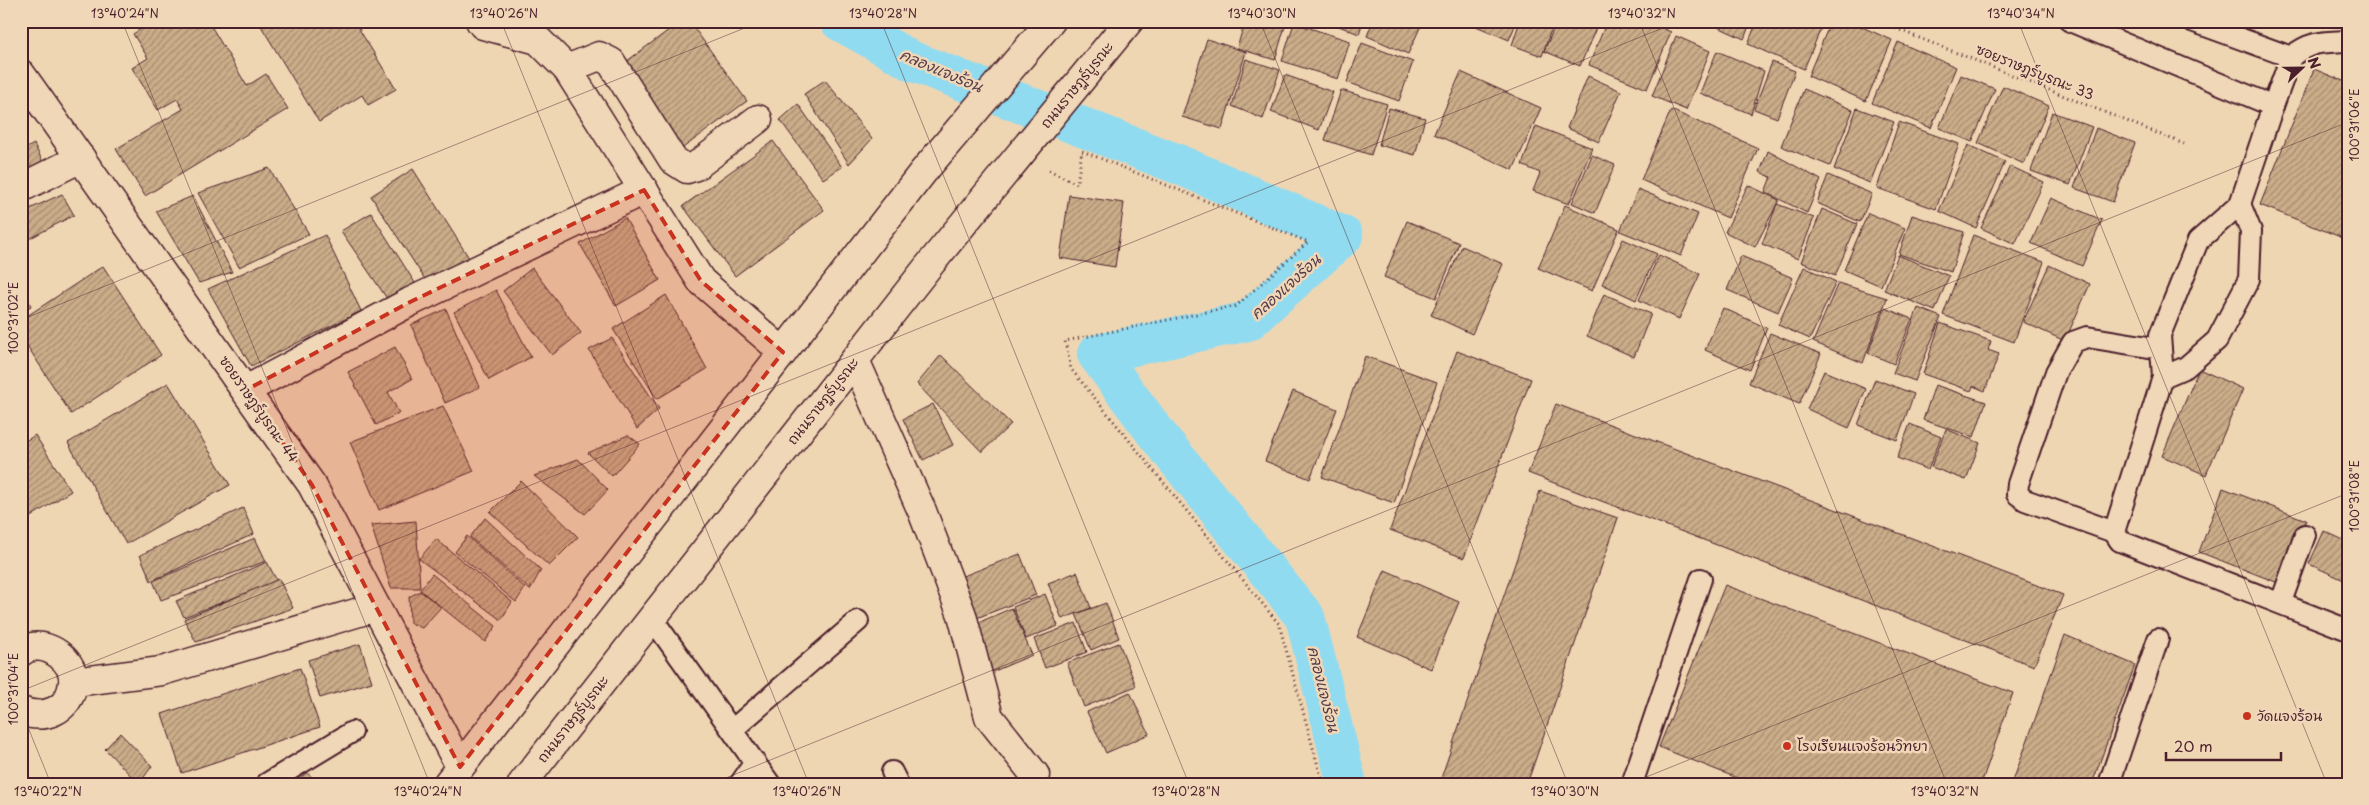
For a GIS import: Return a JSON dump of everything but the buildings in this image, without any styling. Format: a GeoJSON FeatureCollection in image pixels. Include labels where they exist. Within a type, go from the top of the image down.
{"type":"FeatureCollection","features":[{"type":"Feature","properties":{"kind":"street"},"geometry":{"type":"LineString","coordinates":[[480,21],[483,26],[538,40],[567,69],[701,281],[783,352]]}},
{"type":"Feature","properties":{"kind":"street"},"geometry":{"type":"LineString","coordinates":[[453,775],[923,172],[1051,21]]}},
{"type":"Feature","properties":{"kind":"street","name":"ถนนราษฎร์บูรณะ"},"geometry":{"type":"LineString","coordinates":[[522,784],[928,268],[1129,21]]}},
{"type":"Feature","properties":{"kind":"street"},"geometry":{"type":"LineString","coordinates":[[567,69],[600,56],[611,62],[673,160],[687,169],[696,166],[758,119]]}},
{"type":"Feature","properties":{"kind":"street","name":"ซอยราษฎร์บูรณะ 44"},"geometry":{"type":"LineString","coordinates":[[21,74],[312,485],[376,607],[453,775]]}},
{"type":"Feature","properties":{"kind":"street"},"geometry":{"type":"LineString","coordinates":[[21,188],[81,158]]}},
{"type":"Feature","properties":{"kind":"street"},"geometry":{"type":"LineString","coordinates":[[246,390],[410,302],[644,190]]}},
{"type":"Feature","properties":{"kind":"street"},"geometry":{"type":"LineString","coordinates":[[855,360],[922,511],[962,615],[988,717],[1035,774]]}},
{"type":"Feature","properties":{"kind":"street"},"geometry":{"type":"LineString","coordinates":[[74,682],[162,671],[376,607]]}},
{"type":"Feature","properties":{"kind":"street"},"geometry":{"type":"LineString","coordinates":[[21,652],[32,646],[52,649],[67,662],[74,682],[68,700],[53,713],[34,716],[21,711]]}},
{"type":"Feature","properties":{"kind":"lane"},"geometry":{"type":"LineString","coordinates":[[2070,21],[2273,106]]}},
{"type":"Feature","properties":{"kind":"lane"},"geometry":{"type":"LineString","coordinates":[[2192,21],[2291,57]]}},
{"type":"Feature","properties":{"kind":"lane"},"geometry":{"type":"LineString","coordinates":[[2114,532],[2163,377],[2160,335],[2198,241],[2240,204],[2291,57],[2303,48],[2318,42],[2348,41]]}},
{"type":"Feature","properties":{"kind":"lane"},"geometry":{"type":"LineString","coordinates":[[2163,377],[2186,367],[2217,340],[2249,279],[2251,230],[2240,204]]}},
{"type":"Feature","properties":{"kind":"lane"},"geometry":{"type":"LineString","coordinates":[[2161,349],[2087,337],[2073,342],[2056,372],[2018,484],[2018,494],[2025,500],[2114,532],[2120,541],[2348,630]]}},
{"type":"Feature","properties":{"kind":"lane"},"geometry":{"type":"LineString","coordinates":[[2280,602],[2305,535]]}},
{"type":"Feature","properties":{"kind":"lane"},"geometry":{"type":"LineString","coordinates":[[1632,784],[1701,579]]}},
{"type":"Feature","properties":{"kind":"lane"},"geometry":{"type":"LineString","coordinates":[[652,618],[770,784]]}},
{"type":"Feature","properties":{"kind":"lane"},"geometry":{"type":"LineString","coordinates":[[732,730],[858,621]]}},
{"type":"Feature","properties":{"kind":"lane"},"geometry":{"type":"LineString","coordinates":[[2109,784],[2158,639]]}},
{"type":"Feature","properties":{"kind":"lane"},"geometry":{"type":"LineString","coordinates":[[266,784],[352,732]]}},
{"type":"Feature","properties":{"kind":"lane"},"geometry":{"type":"LineString","coordinates":[[740,784],[755,762]]}},
{"type":"Feature","properties":{"kind":"path","name":"ซอยราษฎร์บูรณะ 33"},"geometry":{"type":"LineString","coordinates":[[1877,21],[2184,144]]}},
{"type":"Feature","properties":{"kind":"path"},"geometry":{"type":"LineString","coordinates":[[1019,156],[1077,184],[1082,151],[1308,242],[1236,306],[1065,341],[1071,369],[1279,624],[1323,784]]}},
{"type":"Feature","properties":{"kind":"highlighted area"},"geometry":{"type":"Polygon","coordinates":[[[644,190],[701,281],[783,352],[460,767],[312,485],[246,390],[410,302],[644,190]]]}},
{"type":"Feature","properties":{"kind":"waterway","name":"คลองแจงร้อน"},"geometry":{"type":"LineString","coordinates":[[840,21],[912,61],[1180,165],[1343,236],[1248,321],[1097,354],[1159,437],[1305,617],[1347,784]]}},
{"type":"Feature","properties":{"kind":"place","name":"วัดแจงร้อน"},"geometry":{"type":"Point","coordinates":[2247,716]}},
{"type":"Feature","properties":{"kind":"place","name":"โรงเรียนแจงร้อนวิทยา"},"geometry":{"type":"Point","coordinates":[1787,746]}}]}
